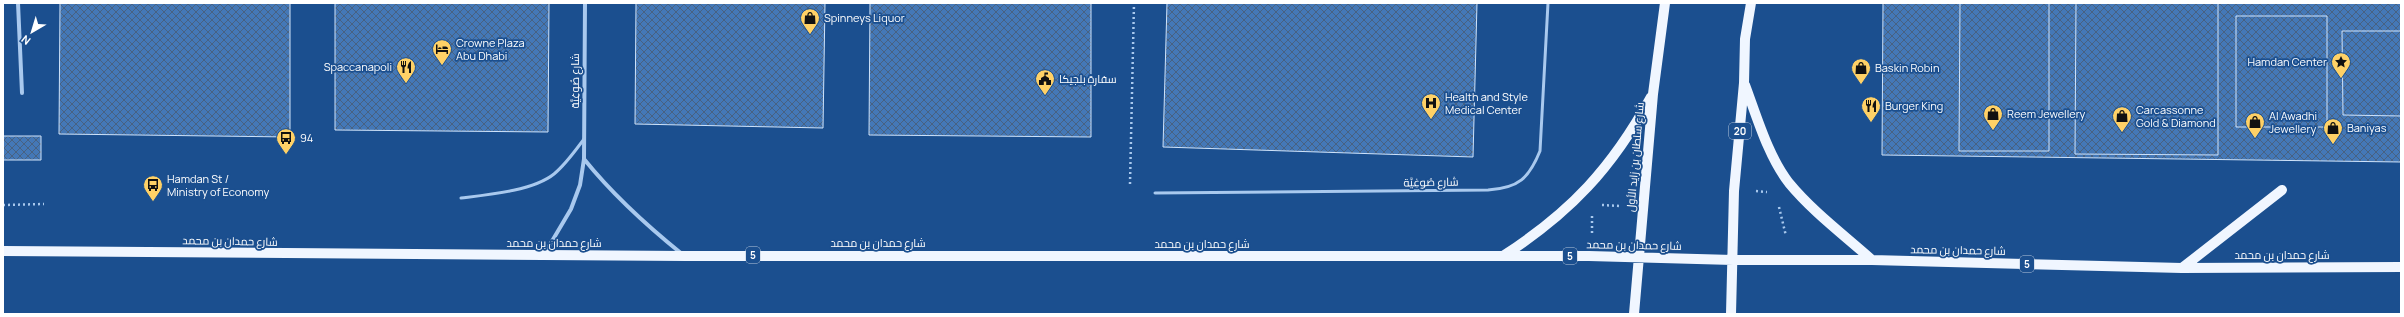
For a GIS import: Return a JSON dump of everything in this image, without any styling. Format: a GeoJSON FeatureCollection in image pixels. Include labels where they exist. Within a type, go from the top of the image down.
{"type":"FeatureCollection","features":[{"type":"Feature","properties":{"kind":"main road","name":"شارع سلطان بن زايد الأول"},"geometry":{"type":"LineString","coordinates":[[1634,314],[1653,94],[1666,3]]}},
{"type":"Feature","properties":{"kind":"main road","name":"20"},"geometry":{"type":"LineString","coordinates":[[1731,314],[1734,191],[1744,82],[1745,39],[1751,3]]}},
{"type":"Feature","properties":{"kind":"main road"},"geometry":{"type":"LineString","coordinates":[[1744,82],[1761,127],[1789,182],[1817,212],[1872,260]]}},
{"type":"Feature","properties":{"kind":"main road"},"geometry":{"type":"LineString","coordinates":[[1503,256],[1558,217],[1582,195],[1633,130],[1653,94]]}},
{"type":"Feature","properties":{"kind":"main road"},"geometry":{"type":"LineString","coordinates":[[2182,268],[2282,190]]}},
{"type":"Feature","properties":{"kind":"main road","name":"شارع حمدان بن محمد"},"geometry":{"type":"LineString","coordinates":[[3,251],[685,256],[1503,256],[1733,260],[1872,260],[2182,268],[2401,267]]}},
{"type":"Feature","properties":{"kind":"street"},"geometry":{"type":"LineString","coordinates":[[18,3],[22,93]]}},
{"type":"Feature","properties":{"kind":"street","name":"شارع صُوغِيَّة"},"geometry":{"type":"LineString","coordinates":[[544,254],[571,209],[580,185],[584,159],[584,3]]}},
{"type":"Feature","properties":{"kind":"street"},"geometry":{"type":"LineString","coordinates":[[584,159],[607,187],[632,211],[685,256]]}},
{"type":"Feature","properties":{"kind":"lane","name":"شارع صُوغِيَّة"},"geometry":{"type":"LineString","coordinates":[[1155,193],[1488,190],[1502,189],[1516,185],[1527,176],[1535,165],[1540,151],[1548,3]]}},
{"type":"Feature","properties":{"kind":"lane"},"geometry":{"type":"LineString","coordinates":[[461,198],[496,194],[524,187],[553,175],[570,158],[584,139]]}},
{"type":"Feature","properties":{"kind":"path"},"geometry":{"type":"LineString","coordinates":[[1130,184],[1134,3]]}},
{"type":"Feature","properties":{"kind":"path"},"geometry":{"type":"LineString","coordinates":[[1749,191],[1769,192]]}},
{"type":"Feature","properties":{"kind":"path"},"geometry":{"type":"LineString","coordinates":[[1777,199],[1786,236]]}},
{"type":"Feature","properties":{"kind":"path"},"geometry":{"type":"LineString","coordinates":[[3,205],[44,204]]}},
{"type":"Feature","properties":{"kind":"path"},"geometry":{"type":"LineString","coordinates":[[1600,205],[1623,206]]}},
{"type":"Feature","properties":{"kind":"path"},"geometry":{"type":"LineString","coordinates":[[1592,212],[1592,233]]}},
{"type":"Feature","properties":{"kind":"building"},"geometry":{"type":"Polygon","coordinates":[[[60,3],[290,3],[290,137],[59,134],[60,3]]]}},
{"type":"Feature","properties":{"kind":"building","name":"Crowne Plaza Abu Dhabi"},"geometry":{"type":"Polygon","coordinates":[[[335,3],[549,3],[548,132],[335,130],[335,3]]]}},
{"type":"Feature","properties":{"kind":"building"},"geometry":{"type":"Polygon","coordinates":[[[636,3],[825,3],[823,128],[635,124],[636,3]]]}},
{"type":"Feature","properties":{"kind":"building"},"geometry":{"type":"Polygon","coordinates":[[[870,3],[1091,3],[1091,137],[869,135],[870,3]]]}},
{"type":"Feature","properties":{"kind":"building"},"geometry":{"type":"Polygon","coordinates":[[[1167,3],[1477,3],[1473,157],[1163,147],[1167,3]]]}},
{"type":"Feature","properties":{"kind":"building"},"geometry":{"type":"Polygon","coordinates":[[[1883,3],[2401,3],[2401,162],[1882,155],[1883,3]]]}},
{"type":"Feature","properties":{"kind":"building"},"geometry":{"type":"Polygon","coordinates":[[[1960,3],[2049,3],[2049,151],[1959,151],[1960,3]]]}},
{"type":"Feature","properties":{"kind":"building","name":"Hamdan Center"},"geometry":{"type":"Polygon","coordinates":[[[2076,3],[2218,3],[2218,155],[2075,154],[2076,3]]]}},
{"type":"Feature","properties":{"kind":"building"},"geometry":{"type":"Polygon","coordinates":[[[2236,16],[2327,16],[2327,127],[2236,127],[2236,16]]]}},
{"type":"Feature","properties":{"kind":"building"},"geometry":{"type":"Polygon","coordinates":[[[2342,31],[2401,31],[2401,116],[2343,115],[2342,31]]]}},
{"type":"Feature","properties":{"kind":"building"},"geometry":{"type":"Polygon","coordinates":[[[3,136],[41,136],[41,160],[3,160],[3,136]]]}},
{"type":"Feature","properties":{"kind":"place","name":"Spinneys Liquor"},"geometry":{"type":"Point","coordinates":[810,35]}},
{"type":"Feature","properties":{"kind":"place","name":"Crowne Plaza Abu Dhabi"},"geometry":{"type":"Point","coordinates":[442,66]}},
{"type":"Feature","properties":{"kind":"place","name":"Hamdan Center"},"geometry":{"type":"Point","coordinates":[2341,79]}},
{"type":"Feature","properties":{"kind":"place","name":"Spaccanapoli"},"geometry":{"type":"Point","coordinates":[406,84]}},
{"type":"Feature","properties":{"kind":"place","name":"Baskin Robin"},"geometry":{"type":"Point","coordinates":[1861,85]}},
{"type":"Feature","properties":{"kind":"place","name":"سفارة بلجيكا"},"geometry":{"type":"Point","coordinates":[1045,96]}},
{"type":"Feature","properties":{"kind":"place","name":"Health and Style Medical Center"},"geometry":{"type":"Point","coordinates":[1431,120]}},
{"type":"Feature","properties":{"kind":"place","name":"Burger King"},"geometry":{"type":"Point","coordinates":[1871,123]}},
{"type":"Feature","properties":{"kind":"place","name":"Reem Jewellery"},"geometry":{"type":"Point","coordinates":[1993,131]}},
{"type":"Feature","properties":{"kind":"place","name":"Carcassonne Gold & Diamond"},"geometry":{"type":"Point","coordinates":[2122,133]}},
{"type":"Feature","properties":{"kind":"place","name":"Al Awadhi Jewellery"},"geometry":{"type":"Point","coordinates":[2255,139]}},
{"type":"Feature","properties":{"kind":"place","name":"Baniyas"},"geometry":{"type":"Point","coordinates":[2333,145]}},
{"type":"Feature","properties":{"kind":"place","name":"94"},"geometry":{"type":"Point","coordinates":[286,155]}},
{"type":"Feature","properties":{"kind":"place","name":"Hamdan St / Ministry of Economy"},"geometry":{"type":"Point","coordinates":[153,202]}}]}
